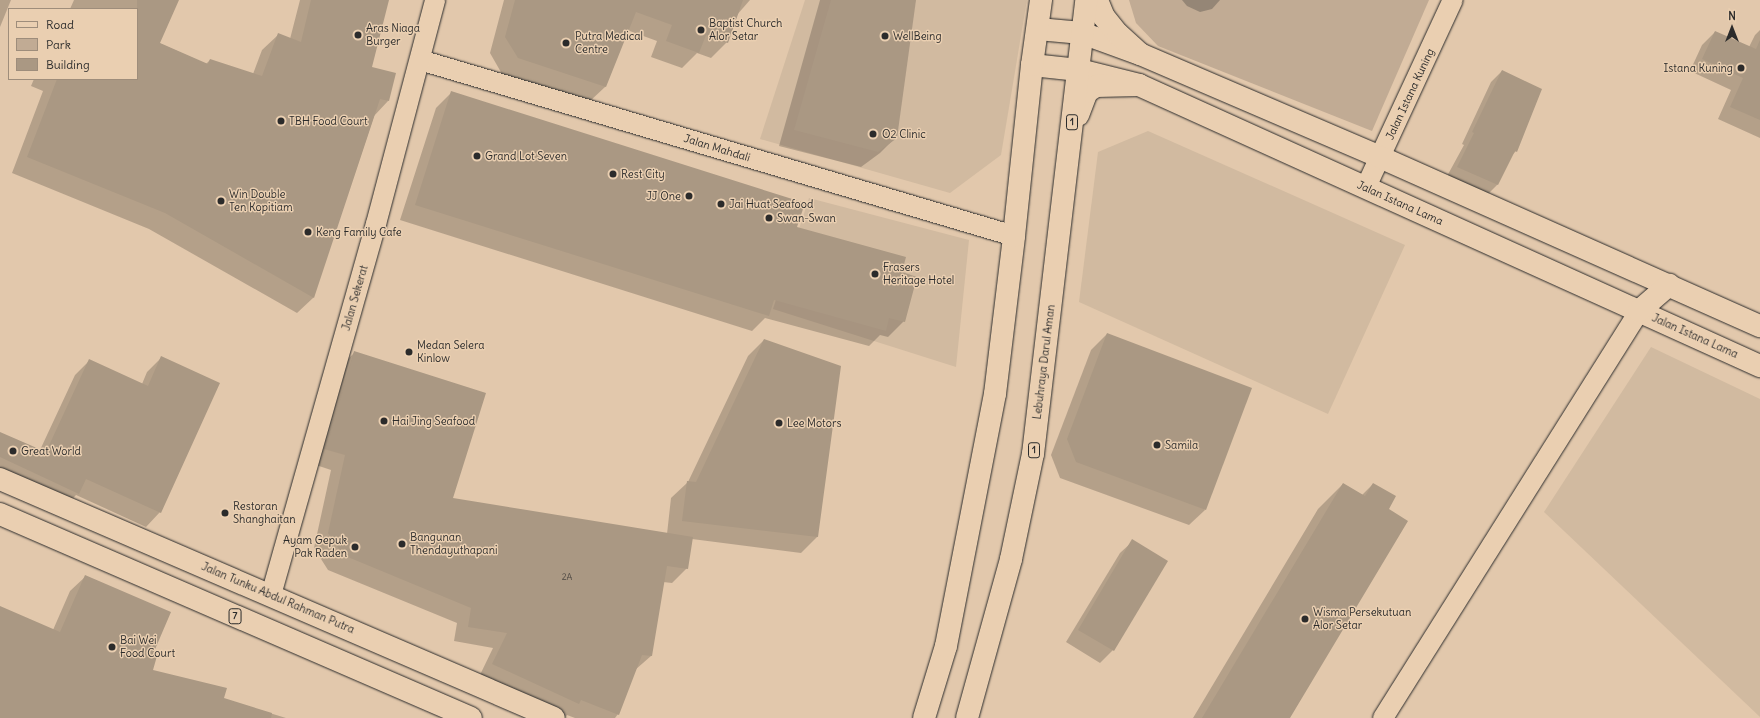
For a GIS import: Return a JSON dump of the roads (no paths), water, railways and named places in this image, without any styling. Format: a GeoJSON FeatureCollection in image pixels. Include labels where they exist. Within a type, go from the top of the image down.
{"type":"FeatureCollection","features":[{"type":"Feature","properties":{"kind":"main road"},"geometry":{"type":"LineString","coordinates":[[924,718],[946,646],[978,489],[995,394],[1032,66],[1041,0]]}},
{"type":"Feature","properties":{"kind":"main road","name":"Lebuhraya Darul Aman"},"geometry":{"type":"LineString","coordinates":[[967,718],[1011,559],[1033,454],[1086,0]]}},
{"type":"Feature","properties":{"kind":"main road"},"geometry":{"type":"LineString","coordinates":[[1097,0],[1104,17],[1118,34],[1140,54]]}},
{"type":"Feature","properties":{"kind":"main road"},"geometry":{"type":"LineString","coordinates":[[1038,29],[1082,33],[1140,54],[1380,157],[1760,326]]}},
{"type":"Feature","properties":{"kind":"main road","name":"Jalan Istana Lama"},"geometry":{"type":"LineString","coordinates":[[1032,66],[1079,70],[1140,85],[1760,366]]}},
{"type":"Feature","properties":{"kind":"main road"},"geometry":{"type":"LineString","coordinates":[[1065,175],[1080,108],[1087,92],[1096,86],[1140,85]]}},
{"type":"Feature","properties":{"kind":"main road"},"geometry":{"type":"LineString","coordinates":[[1639,311],[1669,285]]}},
{"type":"Feature","properties":{"kind":"main road","name":"Jalan Tunku Abdul Rahman Putra"},"geometry":{"type":"LineString","coordinates":[[0,479],[554,718]]}},
{"type":"Feature","properties":{"kind":"main road","name":"7"},"geometry":{"type":"LineString","coordinates":[[0,514],[471,718]]}},
{"type":"Feature","properties":{"kind":"street","name":"Jalan Sekerat"},"geometry":{"type":"LineString","coordinates":[[271,595],[376,224],[435,0]]}},
{"type":"Feature","properties":{"kind":"street","name":"Jalan Istana Kuning"},"geometry":{"type":"LineString","coordinates":[[1366,188],[1453,0]]}},
{"type":"Feature","properties":{"kind":"street","name":"Jalan Mahdali"},"geometry":{"type":"LineString","coordinates":[[420,60],[1014,236]]}},
{"type":"Feature","properties":{"kind":"street"},"geometry":{"type":"LineString","coordinates":[[1383,718],[1639,311]]}},
{"type":"Feature","properties":{"kind":"place","name":"Baptist Church Alor Setar"},"geometry":{"type":"Point","coordinates":[701,30]}},
{"type":"Feature","properties":{"kind":"place","name":"Aras Niaga Burger"},"geometry":{"type":"Point","coordinates":[358,35]}},
{"type":"Feature","properties":{"kind":"place","name":"WellBeing"},"geometry":{"type":"Point","coordinates":[885,36]}},
{"type":"Feature","properties":{"kind":"place","name":"Putra Medical Centre"},"geometry":{"type":"Point","coordinates":[566,43]}},
{"type":"Feature","properties":{"kind":"place","name":"Istana Kuning"},"geometry":{"type":"Point","coordinates":[1741,68]}},
{"type":"Feature","properties":{"kind":"place","name":"TBH Food Court"},"geometry":{"type":"Point","coordinates":[281,121]}},
{"type":"Feature","properties":{"kind":"place","name":"O2 Clinic"},"geometry":{"type":"Point","coordinates":[873,134]}},
{"type":"Feature","properties":{"kind":"place","name":"Grand Lot Seven"},"geometry":{"type":"Point","coordinates":[477,156]}},
{"type":"Feature","properties":{"kind":"place","name":"Rest City"},"geometry":{"type":"Point","coordinates":[613,174]}},
{"type":"Feature","properties":{"kind":"place","name":"JJ One"},"geometry":{"type":"Point","coordinates":[689,196]}},
{"type":"Feature","properties":{"kind":"place","name":"Win Double Ten Kopitiam"},"geometry":{"type":"Point","coordinates":[221,201]}},
{"type":"Feature","properties":{"kind":"place","name":"Jai Huat Seafood"},"geometry":{"type":"Point","coordinates":[721,204]}},
{"type":"Feature","properties":{"kind":"place","name":"Swan-Swan"},"geometry":{"type":"Point","coordinates":[769,218]}},
{"type":"Feature","properties":{"kind":"place","name":"Keng Family Cafe"},"geometry":{"type":"Point","coordinates":[308,232]}},
{"type":"Feature","properties":{"kind":"place","name":"Frasers Heritage Hotel"},"geometry":{"type":"Point","coordinates":[875,274]}},
{"type":"Feature","properties":{"kind":"place","name":"Medan Selera Kinlow"},"geometry":{"type":"Point","coordinates":[409,352]}},
{"type":"Feature","properties":{"kind":"place","name":"Hai Jing Seafood"},"geometry":{"type":"Point","coordinates":[384,421]}},
{"type":"Feature","properties":{"kind":"place","name":"Lee Motors"},"geometry":{"type":"Point","coordinates":[779,423]}},
{"type":"Feature","properties":{"kind":"place","name":"Samila"},"geometry":{"type":"Point","coordinates":[1157,445]}},
{"type":"Feature","properties":{"kind":"place","name":"Great World"},"geometry":{"type":"Point","coordinates":[13,451]}},
{"type":"Feature","properties":{"kind":"place","name":"Restoran Shanghaitan"},"geometry":{"type":"Point","coordinates":[225,513]}},
{"type":"Feature","properties":{"kind":"place","name":"Bangunan Thendayuthapani"},"geometry":{"type":"Point","coordinates":[402,544]}},
{"type":"Feature","properties":{"kind":"place","name":"Ayam Gepuk Pak Raden"},"geometry":{"type":"Point","coordinates":[355,547]}},
{"type":"Feature","properties":{"kind":"place","name":"Wisma Persekutuan Alor Setar"},"geometry":{"type":"Point","coordinates":[1305,619]}},
{"type":"Feature","properties":{"kind":"place","name":"Bai Wei Food Court"},"geometry":{"type":"Point","coordinates":[112,647]}}]}
